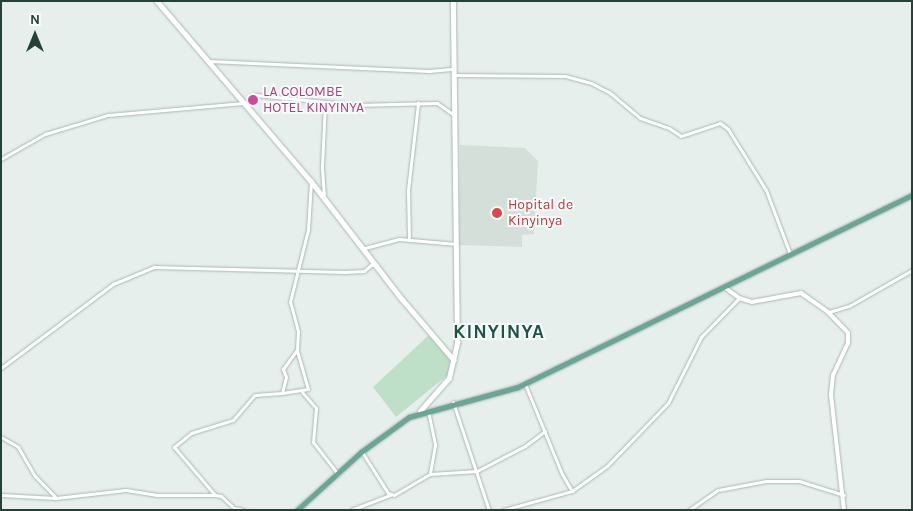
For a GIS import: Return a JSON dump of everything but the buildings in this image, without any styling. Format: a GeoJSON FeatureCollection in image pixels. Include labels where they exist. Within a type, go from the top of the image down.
{"type":"FeatureCollection","features":[{"type":"Feature","properties":{"kind":"main road"},"geometry":{"type":"LineString","coordinates":[[157,1],[311,181],[454,360]]}},
{"type":"Feature","properties":{"kind":"main road"},"geometry":{"type":"LineString","coordinates":[[300,509],[361,452],[394,425],[420,411],[443,388],[454,360],[457,244],[453,114],[453,1]]}},
{"type":"Feature","properties":{"kind":"main road"},"geometry":{"type":"LineString","coordinates":[[420,411],[524,384],[912,195]]}},
{"type":"Feature","properties":{"kind":"street"},"geometry":{"type":"LineString","coordinates":[[208,61],[429,72],[565,76],[591,83],[609,92],[640,118],[669,128],[681,136],[720,123],[728,129],[766,190],[790,254]]}},
{"type":"Feature","properties":{"kind":"street"},"geometry":{"type":"LineString","coordinates":[[1,159],[45,134],[108,116],[245,104],[252,95],[355,105],[437,104],[453,114]]}},
{"type":"Feature","properties":{"kind":"street"},"geometry":{"type":"LineString","coordinates":[[324,197],[322,166],[325,102]]}},
{"type":"Feature","properties":{"kind":"street"},"geometry":{"type":"LineString","coordinates":[[409,238],[408,190],[418,103]]}},
{"type":"Feature","properties":{"kind":"street"},"geometry":{"type":"LineString","coordinates":[[215,495],[174,447],[191,433],[232,420],[255,395],[302,392],[308,389],[297,350],[298,331],[290,302],[308,230],[311,181]]}},
{"type":"Feature","properties":{"kind":"street"},"geometry":{"type":"LineString","coordinates":[[365,248],[409,238],[432,244],[457,244]]}},
{"type":"Feature","properties":{"kind":"street"},"geometry":{"type":"LineString","coordinates":[[1,368],[113,284],[154,267],[298,269],[356,272],[378,265]]}},
{"type":"Feature","properties":{"kind":"street"},"geometry":{"type":"LineString","coordinates":[[828,312],[849,306],[912,270]]}},
{"type":"Feature","properties":{"kind":"street"},"geometry":{"type":"LineString","coordinates":[[724,287],[739,298],[761,302],[800,292],[828,312],[849,337],[832,385],[844,510]]}},
{"type":"Feature","properties":{"kind":"street"},"geometry":{"type":"LineString","coordinates":[[502,510],[572,491],[607,466],[656,418],[680,382],[701,337],[739,298]]}},
{"type":"Feature","properties":{"kind":"street"},"geometry":{"type":"LineString","coordinates":[[282,393],[286,377],[283,369],[297,350]]}},
{"type":"Feature","properties":{"kind":"street"},"geometry":{"type":"LineString","coordinates":[[524,384],[562,474],[572,491]]}},
{"type":"Feature","properties":{"kind":"street"},"geometry":{"type":"LineString","coordinates":[[302,392],[316,408],[313,442],[338,474]]}},
{"type":"Feature","properties":{"kind":"street"},"geometry":{"type":"LineString","coordinates":[[453,402],[489,510]]}},
{"type":"Feature","properties":{"kind":"street"},"geometry":{"type":"LineString","coordinates":[[428,410],[435,445],[430,474]]}},
{"type":"Feature","properties":{"kind":"street"},"geometry":{"type":"LineString","coordinates":[[351,510],[402,492],[430,474],[477,471],[525,446],[545,431]]}},
{"type":"Feature","properties":{"kind":"street"},"geometry":{"type":"LineString","coordinates":[[1,437],[18,447],[36,476],[56,498]]}},
{"type":"Feature","properties":{"kind":"street"},"geometry":{"type":"LineString","coordinates":[[361,452],[390,496]]}},
{"type":"Feature","properties":{"kind":"street"},"geometry":{"type":"LineString","coordinates":[[689,510],[718,490],[766,481],[799,482],[844,495]]}},
{"type":"Feature","properties":{"kind":"street"},"geometry":{"type":"LineString","coordinates":[[1,495],[56,498],[126,490],[156,495],[215,495],[221,496],[234,508],[244,510]]}},
{"type":"Feature","properties":{"kind":"shaded area","name":"Hopital de Kinyinya"},"geometry":{"type":"Polygon","coordinates":[[[460,145],[525,148],[538,161],[534,234],[522,235],[522,247],[459,245],[460,145]]]}},
{"type":"Feature","properties":{"kind":"green space"},"geometry":{"type":"Polygon","coordinates":[[[429,335],[451,361],[450,373],[396,417],[373,387],[429,335]]]}},
{"type":"Feature","properties":{"kind":"place","name":"LA COLOMBE HOTEL KINYINYA"},"geometry":{"type":"Point","coordinates":[253,100]}},
{"type":"Feature","properties":{"kind":"place","name":"Hopital de Kinyinya"},"geometry":{"type":"Point","coordinates":[497,213]}},
{"type":"Feature","properties":{"kind":"district","name":"KINYINYA"},"geometry":{"type":"Point","coordinates":[499,333]}}]}
